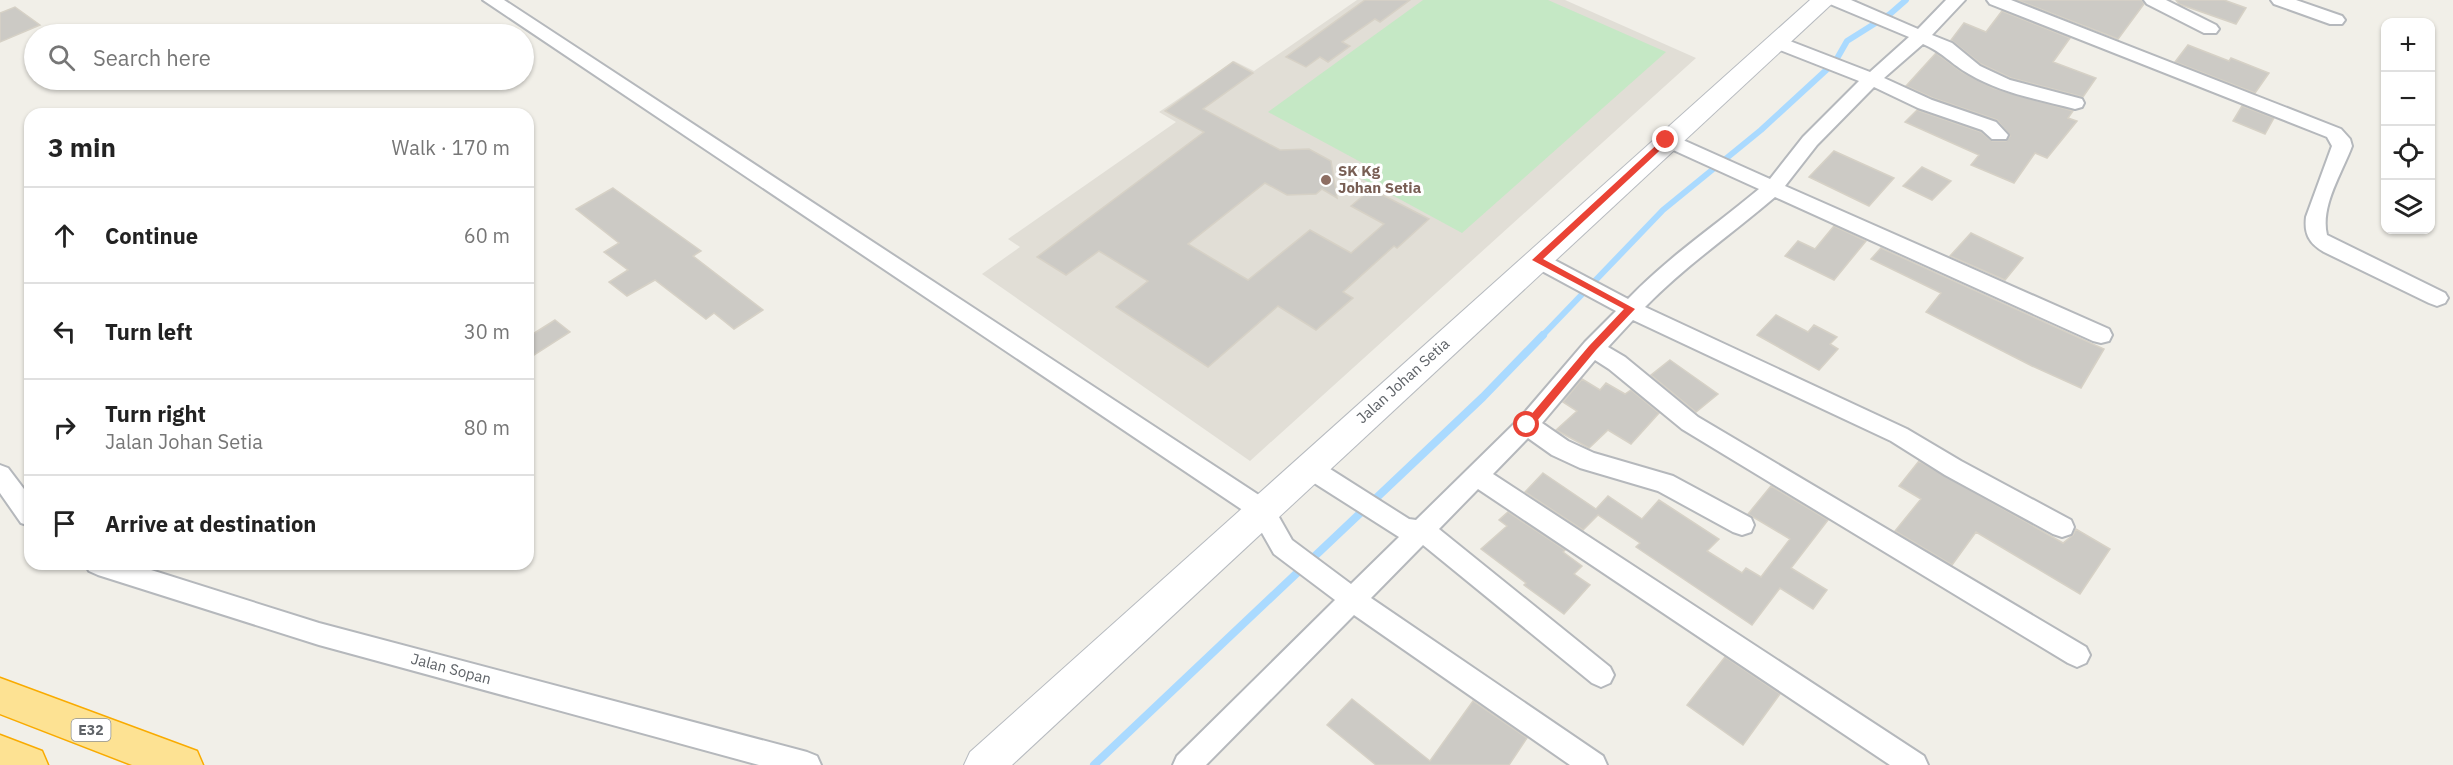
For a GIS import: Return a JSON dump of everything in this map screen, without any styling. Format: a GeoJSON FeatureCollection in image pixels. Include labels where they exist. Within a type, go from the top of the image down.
{"type":"FeatureCollection","features":[{"type":"Feature","properties":{"kind":"highway","name":"E32"},"geometry":{"type":"LineString","coordinates":[[0,696],[182,765]]}},
{"type":"Feature","properties":{"kind":"highway"},"geometry":{"type":"LineString","coordinates":[[0,754],[27,765]]}},
{"type":"Feature","properties":{"kind":"main road","name":"Jalan Johan Setia"},"geometry":{"type":"LineString","coordinates":[[984,765],[1308,467],[1549,266],[1666,140],[1789,46],[1836,2]]}},
{"type":"Feature","properties":{"kind":"street"},"geometry":{"type":"LineString","coordinates":[[492,0],[528,24]]}},
{"type":"Feature","properties":{"kind":"street"},"geometry":{"type":"LineString","coordinates":[[1200,761],[1346,594],[1414,530],[1477,476],[1527,425],[1593,348],[1624,305],[1738,218],[1868,78],[1915,33],[1956,0]]}},
{"type":"Feature","properties":{"kind":"street"},"geometry":{"type":"LineString","coordinates":[[1996,0],[2334,133],[2340,139],[2342,146],[2317,210],[2314,226],[2317,237],[2331,247],[2437,298]]}},
{"type":"Feature","properties":{"kind":"street"},"geometry":{"type":"LineString","coordinates":[[2153,0],[2210,29]]}},
{"type":"Feature","properties":{"kind":"street"},"geometry":{"type":"LineString","coordinates":[[2280,0],[2336,20]]}},
{"type":"Feature","properties":{"kind":"street"},"geometry":{"type":"LineString","coordinates":[[1836,2],[1946,47],[1974,70],[2004,84],[2075,103]]}},
{"type":"Feature","properties":{"kind":"street"},"geometry":{"type":"LineString","coordinates":[[534,28],[1262,510],[1283,547],[1346,594],[1593,765]]}},
{"type":"Feature","properties":{"kind":"street"},"geometry":{"type":"LineString","coordinates":[[1789,46],[1925,104],[1989,126],[1999,135]]}},
{"type":"Feature","properties":{"kind":"street"},"geometry":{"type":"LineString","coordinates":[[1666,140],[2101,335]]}},
{"type":"Feature","properties":{"kind":"street"},"geometry":{"type":"LineString","coordinates":[[1549,266],[1624,305],[1899,435],[1953,468],[2062,527]]}},
{"type":"Feature","properties":{"kind":"street"},"geometry":{"type":"LineString","coordinates":[[1593,348],[1617,363],[1690,423],[2077,655]]}},
{"type":"Feature","properties":{"kind":"street"},"geometry":{"type":"LineString","coordinates":[[1527,425],[1560,448],[1588,461],[1665,483],[1742,525]]}},
{"type":"Feature","properties":{"kind":"street"},"geometry":{"type":"LineString","coordinates":[[1308,467],[1351,496],[1414,530],[1600,675]]}},
{"type":"Feature","properties":{"kind":"street"},"geometry":{"type":"LineString","coordinates":[[0,475],[24,508]]}},
{"type":"Feature","properties":{"kind":"street"},"geometry":{"type":"LineString","coordinates":[[1477,476],[1914,765]]}},
{"type":"Feature","properties":{"kind":"street","name":"Jalan Sopan"},"geometry":{"type":"LineString","coordinates":[[117,570],[319,634],[807,765]]}},
{"type":"Feature","properties":{"kind":"shaded area","name":"SK Kg Johan Setia"},"geometry":{"type":"Polygon","coordinates":[[[1357,0],[1565,0],[1696,58],[1250,461],[982,274],[1020,247],[1008,239],[1176,122],[1159,112],[1234,61],[1254,71],[1357,0]]]}},
{"type":"Feature","properties":{"kind":"green space"},"geometry":{"type":"Polygon","coordinates":[[[1423,0],[1548,0],[1666,52],[1462,233],[1357,176],[1368,166],[1268,112],[1423,0]]]}},
{"type":"Feature","properties":{"kind":"building"},"geometry":{"type":"Polygon","coordinates":[[[1365,0],[1410,0],[1380,22],[1375,19],[1342,42],[1350,46],[1328,62],[1320,57],[1306,67],[1286,57],[1365,0]]]}},
{"type":"Feature","properties":{"kind":"building"},"geometry":{"type":"Polygon","coordinates":[[[2017,0],[2142,0],[2144,4],[2118,39],[2017,0]]]}},
{"type":"Feature","properties":{"kind":"building"},"geometry":{"type":"Polygon","coordinates":[[[2176,0],[2224,0],[2246,8],[2236,24],[2179,4],[2176,0]]]}},
{"type":"Feature","properties":{"kind":"building"},"geometry":{"type":"Polygon","coordinates":[[[15,7],[39,24],[24,24],[24,32],[0,42],[0,13],[15,7]]]}},
{"type":"Feature","properties":{"kind":"building"},"geometry":{"type":"Polygon","coordinates":[[[2002,11],[2070,38],[2053,62],[2096,78],[2083,97],[2011,78],[1981,64],[1951,40],[1964,23],[1986,32],[2002,11]]]}},
{"type":"Feature","properties":{"kind":"building"},"geometry":{"type":"Polygon","coordinates":[[[2188,45],[2269,73],[2255,93],[2175,62],[2188,45]]]}},
{"type":"Feature","properties":{"kind":"building"},"geometry":{"type":"Polygon","coordinates":[[[1936,53],[1962,72],[1993,88],[2073,111],[2068,118],[2077,121],[2047,158],[2035,153],[2014,183],[1971,165],[1979,155],[1905,122],[1917,110],[1981,132],[1992,141],[2006,141],[2010,136],[1997,120],[1906,86],[1936,53]]]}},
{"type":"Feature","properties":{"kind":"building"},"geometry":{"type":"Polygon","coordinates":[[[1233,62],[1253,73],[1203,109],[1280,150],[1309,149],[1331,161],[1337,198],[1322,189],[1316,194],[1287,195],[1265,183],[1188,244],[1248,280],[1310,230],[1351,253],[1384,224],[1351,206],[1371,189],[1429,219],[1397,248],[1394,246],[1343,292],[1353,298],[1316,330],[1278,306],[1208,367],[1116,307],[1148,281],[1099,251],[1066,275],[1037,257],[1204,132],[1165,111],[1233,62]]]}},
{"type":"Feature","properties":{"kind":"building"},"geometry":{"type":"Polygon","coordinates":[[[2242,106],[2274,118],[2265,134],[2233,121],[2242,106]]]}},
{"type":"Feature","properties":{"kind":"building"},"geometry":{"type":"Polygon","coordinates":[[[1834,151],[1894,178],[1869,206],[1809,177],[1834,151]]]}},
{"type":"Feature","properties":{"kind":"building"},"geometry":{"type":"Polygon","coordinates":[[[1922,167],[1951,181],[1932,200],[1903,186],[1922,167]]]}},
{"type":"Feature","properties":{"kind":"building"},"geometry":{"type":"Polygon","coordinates":[[[613,188],[701,251],[693,256],[763,310],[734,329],[714,313],[706,319],[655,280],[627,296],[609,282],[628,270],[604,252],[619,243],[576,209],[613,188]]]}},
{"type":"Feature","properties":{"kind":"building"},"geometry":{"type":"Polygon","coordinates":[[[1834,226],[1866,241],[1834,280],[1785,256],[1798,241],[1815,249],[1834,226]]]}},
{"type":"Feature","properties":{"kind":"building"},"geometry":{"type":"Polygon","coordinates":[[[1971,233],[2023,258],[2005,280],[1950,256],[1971,233]]]}},
{"type":"Feature","properties":{"kind":"building"},"geometry":{"type":"Polygon","coordinates":[[[1881,248],[2104,349],[2081,388],[2032,366],[1926,312],[1941,293],[1871,259],[1881,248]]]}},
{"type":"Feature","properties":{"kind":"building"},"geometry":{"type":"Polygon","coordinates":[[[1776,315],[1808,332],[1814,325],[1837,337],[1830,344],[1838,349],[1819,370],[1757,335],[1776,315]]]}},
{"type":"Feature","properties":{"kind":"building"},"geometry":{"type":"Polygon","coordinates":[[[555,320],[570,332],[534,355],[534,333],[555,320]]]}},
{"type":"Feature","properties":{"kind":"building"},"geometry":{"type":"Polygon","coordinates":[[[1670,360],[1718,394],[1696,412],[1651,375],[1670,360]]]}},
{"type":"Feature","properties":{"kind":"building"},"geometry":{"type":"Polygon","coordinates":[[[1582,379],[1600,390],[1606,383],[1625,394],[1631,390],[1659,413],[1631,444],[1608,430],[1589,448],[1556,430],[1577,411],[1563,402],[1582,379]]]}},
{"type":"Feature","properties":{"kind":"building"},"geometry":{"type":"Polygon","coordinates":[[[1919,461],[2063,543],[2073,535],[2076,529],[2110,549],[2080,594],[1976,532],[1952,565],[1895,531],[1921,499],[1899,486],[1919,461]]]}},
{"type":"Feature","properties":{"kind":"building"},"geometry":{"type":"Polygon","coordinates":[[[1543,473],[1596,509],[1608,496],[1642,519],[1659,500],[1719,539],[1707,551],[1742,573],[1746,568],[1761,577],[1790,539],[1748,514],[1771,486],[1828,520],[1791,568],[1827,590],[1813,609],[1780,588],[1752,625],[1636,547],[1640,543],[1598,515],[1583,530],[1525,492],[1543,473]]]}},
{"type":"Feature","properties":{"kind":"building"},"geometry":{"type":"Polygon","coordinates":[[[1508,512],[1565,550],[1563,552],[1582,566],[1574,574],[1590,585],[1564,614],[1524,585],[1526,583],[1481,549],[1507,526],[1499,520],[1508,512]]]}},
{"type":"Feature","properties":{"kind":"building"},"geometry":{"type":"Polygon","coordinates":[[[1725,657],[1780,694],[1743,745],[1687,705],[1725,657]]]}},
{"type":"Feature","properties":{"kind":"building"},"geometry":{"type":"Polygon","coordinates":[[[1352,699],[1430,761],[1473,701],[1527,738],[1509,765],[1376,765],[1327,725],[1352,699]]]}},
{"type":"Feature","properties":{"kind":"waterway"},"geometry":{"type":"LineString","coordinates":[[1542,336],[1663,210],[1761,130],[1835,62],[1847,41],[1890,14],[1906,0]]}},
{"type":"Feature","properties":{"kind":"waterway"},"geometry":{"type":"LineString","coordinates":[[1094,765],[1483,397],[1543,335]]}},
{"type":"Feature","properties":{"kind":"place","name":"SK Kg Johan Setia"},"geometry":{"type":"Point","coordinates":[1326,180]}},
{"type":"Feature","properties":{"kind":"route"},"geometry":{"type":"LineString","coordinates":[[1527,425],[1630,309],[1536,260],[1666,140]]}}]}
